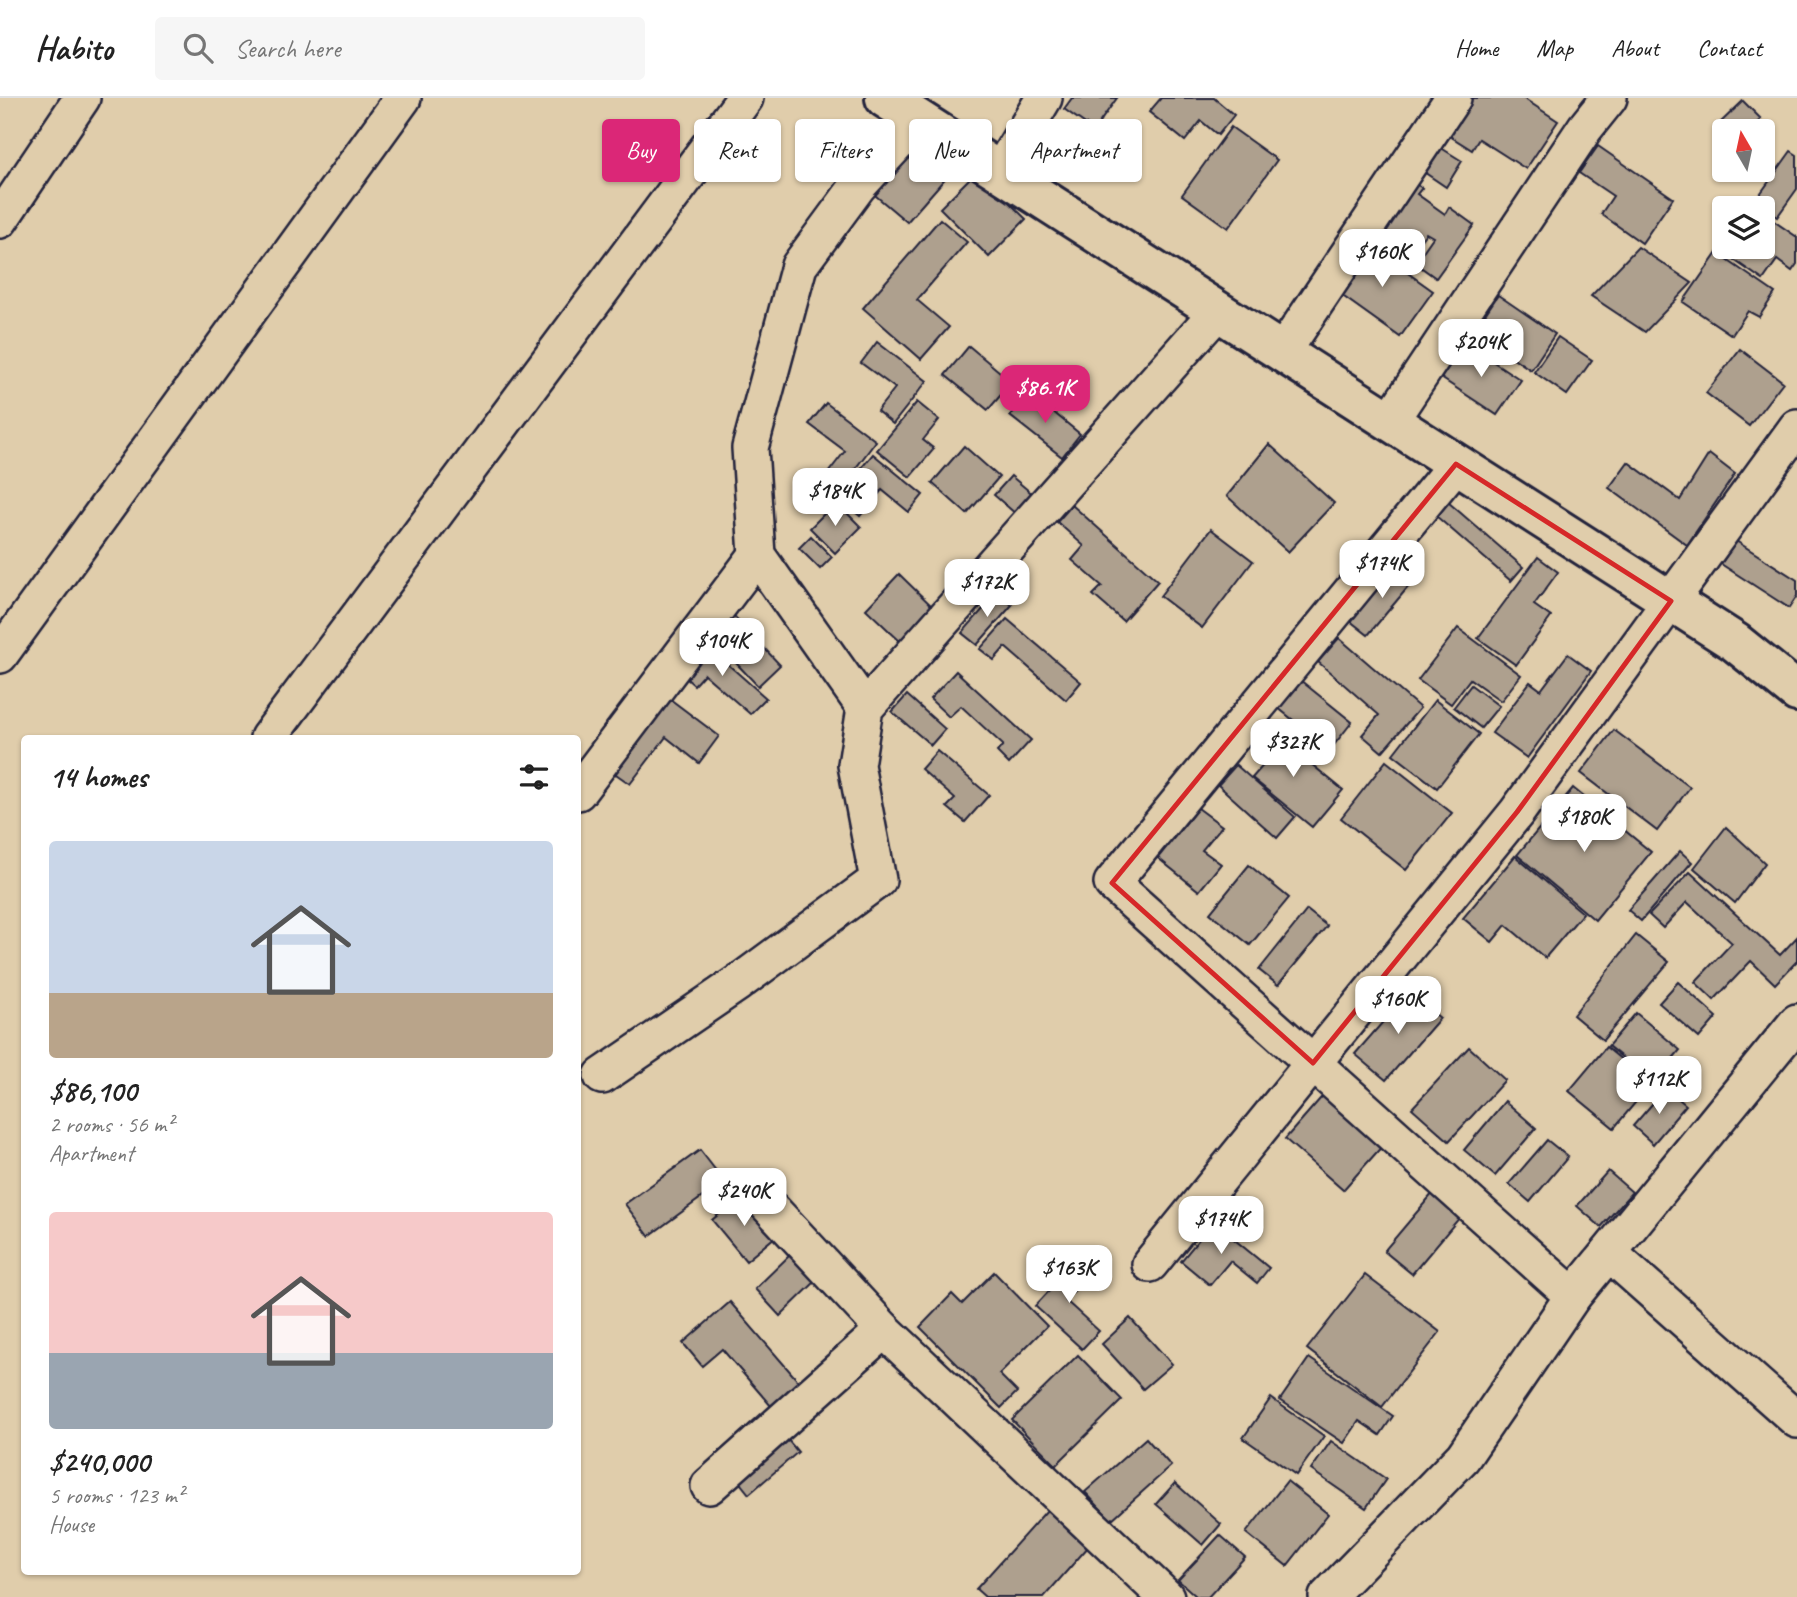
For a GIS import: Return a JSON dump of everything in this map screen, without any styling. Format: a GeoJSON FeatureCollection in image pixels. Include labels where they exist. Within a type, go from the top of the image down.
{"type":"FeatureCollection","features":[{"type":"Feature","properties":{"kind":"street"},"geometry":{"type":"LineString","coordinates":[[0,220],[82,98]]}},
{"type":"Feature","properties":{"kind":"street"},"geometry":{"type":"LineString","coordinates":[[0,655],[403,98]]}},
{"type":"Feature","properties":{"kind":"street"},"geometry":{"type":"LineString","coordinates":[[270,735],[745,98]]}},
{"type":"Feature","properties":{"kind":"street"},"geometry":{"type":"LineString","coordinates":[[885,98],[917,119]]}},
{"type":"Feature","properties":{"kind":"street"},"geometry":{"type":"LineString","coordinates":[[1000,172],[1044,98]]}},
{"type":"Feature","properties":{"kind":"street"},"geometry":{"type":"LineString","coordinates":[[1282,353],[1453,98]]}},
{"type":"Feature","properties":{"kind":"street"},"geometry":{"type":"LineString","coordinates":[[1390,421],[1586,128],[1609,98]]}},
{"type":"Feature","properties":{"kind":"street"},"geometry":{"type":"LineString","coordinates":[[865,708],[757,555],[750,448],[799,266],[858,186],[909,131]]}},
{"type":"Feature","properties":{"kind":"street"},"geometry":{"type":"LineString","coordinates":[[992,167],[1735,642],[1797,692]]}},
{"type":"Feature","properties":{"kind":"street"},"geometry":{"type":"LineString","coordinates":[[601,1076],[738,983],[878,880],[856,765],[865,708],[1218,311]]}},
{"type":"Feature","properties":{"kind":"street"},"geometry":{"type":"LineString","coordinates":[[1150,1264],[1517,812],[1797,426]]}},
{"type":"Feature","properties":{"kind":"street"},"geometry":{"type":"LineString","coordinates":[[1456,464],[1112,883],[1573,1296]]}},
{"type":"Feature","properties":{"kind":"street"},"geometry":{"type":"LineString","coordinates":[[581,788],[757,555]]}},
{"type":"Feature","properties":{"kind":"street"},"geometry":{"type":"LineString","coordinates":[[1327,1597],[1462,1457],[1573,1296],[1797,1022]]}},
{"type":"Feature","properties":{"kind":"street"},"geometry":{"type":"LineString","coordinates":[[765,1202],[884,1330],[1166,1597]]}},
{"type":"Feature","properties":{"kind":"street"},"geometry":{"type":"LineString","coordinates":[[1609,1253],[1797,1420]]}},
{"type":"Feature","properties":{"kind":"street"},"geometry":{"type":"LineString","coordinates":[[709,1486],[884,1330]]}},
{"type":"Feature","properties":{"kind":"highlighted area"},"geometry":{"type":"Polygon","coordinates":[[[1456,464],[1671,601],[1517,812],[1313,1063],[1112,883],[1456,464]]]}},
{"type":"Feature","properties":{"kind":"building"},"geometry":{"type":"Polygon","coordinates":[[[1072,98],[1117,98],[1102,119],[1078,119],[1064,109],[1072,98]]]}},
{"type":"Feature","properties":{"kind":"building"},"geometry":{"type":"Polygon","coordinates":[[[1161,98],[1214,98],[1234,115],[1218,135],[1201,121],[1185,141],[1149,112],[1161,98]]]}},
{"type":"Feature","properties":{"kind":"building"},"geometry":{"type":"Polygon","coordinates":[[[1468,98],[1523,98],[1558,121],[1526,169],[1479,139],[1472,150],[1445,133],[1468,98]]]}},
{"type":"Feature","properties":{"kind":"building"},"geometry":{"type":"Polygon","coordinates":[[[1743,101],[1761,119],[1724,119],[1743,101]]]}},
{"type":"Feature","properties":{"kind":"building"},"geometry":{"type":"Polygon","coordinates":[[[1231,127],[1277,160],[1228,228],[1182,195],[1231,127]]]}},
{"type":"Feature","properties":{"kind":"building"},"geometry":{"type":"Polygon","coordinates":[[[1430,141],[1462,161],[1446,187],[1415,166],[1430,141]]]}},
{"type":"Feature","properties":{"kind":"building"},"geometry":{"type":"Polygon","coordinates":[[[909,146],[909,182],[942,182],[907,222],[870,191],[878,182],[895,182],[895,162],[909,146]]]}},
{"type":"Feature","properties":{"kind":"building"},"geometry":{"type":"Polygon","coordinates":[[[1598,146],[1673,198],[1642,243],[1601,214],[1613,196],[1579,173],[1598,146]]]}},
{"type":"Feature","properties":{"kind":"building"},"geometry":{"type":"Polygon","coordinates":[[[1791,151],[1797,155],[1797,189],[1777,217],[1775,196],[1759,196],[1769,182],[1775,182],[1775,173],[1791,151]]]}},
{"type":"Feature","properties":{"kind":"building"},"geometry":{"type":"Polygon","coordinates":[[[1407,178],[1422,188],[1417,194],[1445,214],[1449,207],[1474,225],[1436,278],[1415,263],[1433,237],[1426,233],[1408,258],[1369,231],[1407,178]]]}},
{"type":"Feature","properties":{"kind":"building"},"geometry":{"type":"Polygon","coordinates":[[[966,182],[988,182],[1026,219],[989,257],[940,208],[966,182]]]}},
{"type":"Feature","properties":{"kind":"building"},"geometry":{"type":"Polygon","coordinates":[[[940,219],[967,242],[917,300],[949,327],[921,359],[863,308],[940,219]]]}},
{"type":"Feature","properties":{"kind":"building"},"geometry":{"type":"Polygon","coordinates":[[[1775,222],[1797,237],[1797,264],[1792,271],[1777,260],[1763,280],[1733,259],[1775,259],[1775,222]]]}},
{"type":"Feature","properties":{"kind":"building"},"geometry":{"type":"Polygon","coordinates":[[[1363,241],[1433,291],[1400,337],[1330,287],[1363,241]]]}},
{"type":"Feature","properties":{"kind":"building"},"geometry":{"type":"Polygon","coordinates":[[[1638,247],[1692,283],[1645,332],[1591,296],[1638,247]]]}},
{"type":"Feature","properties":{"kind":"building"},"geometry":{"type":"Polygon","coordinates":[[[1713,259],[1726,259],[1775,293],[1759,317],[1748,311],[1732,335],[1683,302],[1713,259]]]}},
{"type":"Feature","properties":{"kind":"building"},"geometry":{"type":"Polygon","coordinates":[[[1498,295],[1555,334],[1531,370],[1474,331],[1498,295]]]}},
{"type":"Feature","properties":{"kind":"building"},"geometry":{"type":"Polygon","coordinates":[[[1558,337],[1592,360],[1567,395],[1534,372],[1558,337]]]}},
{"type":"Feature","properties":{"kind":"building"},"geometry":{"type":"Polygon","coordinates":[[[877,342],[927,381],[893,424],[877,411],[895,388],[861,363],[877,342]]]}},
{"type":"Feature","properties":{"kind":"building"},"geometry":{"type":"Polygon","coordinates":[[[1465,343],[1521,380],[1497,415],[1441,378],[1465,343]]]}},
{"type":"Feature","properties":{"kind":"building"},"geometry":{"type":"Polygon","coordinates":[[[969,346],[1012,382],[988,410],[945,375],[969,346]]]}},
{"type":"Feature","properties":{"kind":"building"},"geometry":{"type":"Polygon","coordinates":[[[1740,349],[1783,382],[1749,426],[1706,393],[1740,349]]]}},
{"type":"Feature","properties":{"kind":"building"},"geometry":{"type":"Polygon","coordinates":[[[1030,393],[1080,434],[1062,457],[1010,416],[1030,393]]]}},
{"type":"Feature","properties":{"kind":"building"},"geometry":{"type":"Polygon","coordinates":[[[917,402],[939,420],[923,440],[934,449],[910,477],[877,450],[917,402]]]}},
{"type":"Feature","properties":{"kind":"building"},"geometry":{"type":"Polygon","coordinates":[[[826,403],[876,441],[843,485],[828,473],[845,451],[809,424],[826,403]]]}},
{"type":"Feature","properties":{"kind":"building"},"geometry":{"type":"Polygon","coordinates":[[[1269,444],[1334,503],[1288,552],[1227,496],[1269,444]]]}},
{"type":"Feature","properties":{"kind":"building"},"geometry":{"type":"Polygon","coordinates":[[[964,446],[999,477],[967,514],[932,483],[964,446]]]}},
{"type":"Feature","properties":{"kind":"building"},"geometry":{"type":"Polygon","coordinates":[[[873,454],[923,495],[909,512],[882,490],[860,516],[837,497],[873,454]]]}},
{"type":"Feature","properties":{"kind":"building"},"geometry":{"type":"Polygon","coordinates":[[[1709,454],[1735,474],[1687,545],[1609,488],[1628,462],[1680,500],[1709,454]]]}},
{"type":"Feature","properties":{"kind":"building"},"geometry":{"type":"Polygon","coordinates":[[[1011,476],[1041,501],[1024,521],[994,495],[1011,476]]]}},
{"type":"Feature","properties":{"kind":"building"},"geometry":{"type":"Polygon","coordinates":[[[836,502],[861,527],[835,553],[810,528],[836,502]]]}},
{"type":"Feature","properties":{"kind":"building"},"geometry":{"type":"Polygon","coordinates":[[[1448,502],[1523,567],[1511,581],[1436,516],[1448,502]]]}},
{"type":"Feature","properties":{"kind":"building"},"geometry":{"type":"Polygon","coordinates":[[[1072,505],[1158,581],[1123,621],[1093,595],[1102,586],[1072,560],[1084,546],[1057,522],[1072,505]]]}},
{"type":"Feature","properties":{"kind":"building"},"geometry":{"type":"Polygon","coordinates":[[[1211,529],[1253,561],[1202,628],[1160,596],[1211,529]]]}},
{"type":"Feature","properties":{"kind":"building"},"geometry":{"type":"Polygon","coordinates":[[[811,536],[832,557],[820,569],[799,548],[811,536]]]}},
{"type":"Feature","properties":{"kind":"building"},"geometry":{"type":"Polygon","coordinates":[[[1736,541],[1797,580],[1797,596],[1789,608],[1721,564],[1736,541]]]}},
{"type":"Feature","properties":{"kind":"building"},"geometry":{"type":"Polygon","coordinates":[[[1538,557],[1558,572],[1534,605],[1551,617],[1516,665],[1478,638],[1538,557]]]}},
{"type":"Feature","properties":{"kind":"building"},"geometry":{"type":"Polygon","coordinates":[[[1395,564],[1414,580],[1368,635],[1349,620],[1395,564]]]}},
{"type":"Feature","properties":{"kind":"building"},"geometry":{"type":"Polygon","coordinates":[[[899,574],[936,610],[903,644],[866,609],[899,574]]]}},
{"type":"Feature","properties":{"kind":"building"},"geometry":{"type":"Polygon","coordinates":[[[998,592],[1012,605],[977,645],[962,633],[998,592]]]}},
{"type":"Feature","properties":{"kind":"building"},"geometry":{"type":"Polygon","coordinates":[[[734,616],[780,665],[758,686],[712,638],[734,616]]]}},
{"type":"Feature","properties":{"kind":"building"},"geometry":{"type":"Polygon","coordinates":[[[1007,619],[1081,682],[1066,700],[1005,647],[994,660],[980,649],[1007,619]]]}},
{"type":"Feature","properties":{"kind":"building"},"geometry":{"type":"Polygon","coordinates":[[[1458,628],[1521,675],[1501,701],[1470,679],[1451,704],[1418,680],[1458,628]]]}},
{"type":"Feature","properties":{"kind":"building"},"geometry":{"type":"Polygon","coordinates":[[[1339,638],[1420,708],[1382,752],[1362,735],[1379,715],[1318,662],[1339,638]]]}},
{"type":"Feature","properties":{"kind":"building"},"geometry":{"type":"Polygon","coordinates":[[[705,644],[766,698],[750,714],[704,674],[694,685],[679,672],[705,644]]]}},
{"type":"Feature","properties":{"kind":"building"},"geometry":{"type":"Polygon","coordinates":[[[1568,654],[1591,671],[1527,758],[1492,733],[1530,682],[1541,690],[1568,654]]]}},
{"type":"Feature","properties":{"kind":"building"},"geometry":{"type":"Polygon","coordinates":[[[956,671],[1031,740],[1009,764],[997,752],[1003,745],[961,706],[949,717],[930,699],[956,671]]]}},
{"type":"Feature","properties":{"kind":"building"},"geometry":{"type":"Polygon","coordinates":[[[1300,680],[1352,722],[1330,750],[1277,707],[1300,680]]]}},
{"type":"Feature","properties":{"kind":"building"},"geometry":{"type":"Polygon","coordinates":[[[1471,685],[1499,706],[1481,728],[1454,707],[1471,685]]]}},
{"type":"Feature","properties":{"kind":"building"},"geometry":{"type":"Polygon","coordinates":[[[662,693],[719,736],[699,763],[666,737],[630,784],[606,767],[662,693]]]}},
{"type":"Feature","properties":{"kind":"building"},"geometry":{"type":"Polygon","coordinates":[[[907,695],[945,729],[931,745],[892,712],[907,695]]]}},
{"type":"Feature","properties":{"kind":"building"},"geometry":{"type":"Polygon","coordinates":[[[1435,700],[1479,734],[1437,788],[1393,754],[1435,700]]]}},
{"type":"Feature","properties":{"kind":"building"},"geometry":{"type":"Polygon","coordinates":[[[1266,727],[1343,790],[1312,827],[1252,778],[1267,761],[1249,747],[1266,727]]]}},
{"type":"Feature","properties":{"kind":"building"},"geometry":{"type":"Polygon","coordinates":[[[1614,730],[1690,787],[1657,831],[1581,773],[1614,730]]]}},
{"type":"Feature","properties":{"kind":"building"},"geometry":{"type":"Polygon","coordinates":[[[937,751],[989,795],[965,822],[947,807],[955,799],[921,769],[937,751]]]}},
{"type":"Feature","properties":{"kind":"building"},"geometry":{"type":"Polygon","coordinates":[[[1386,761],[1452,813],[1406,870],[1341,818],[1386,761]]]}},
{"type":"Feature","properties":{"kind":"building"},"geometry":{"type":"Polygon","coordinates":[[[1236,765],[1295,817],[1277,838],[1218,785],[1236,765]]]}},
{"type":"Feature","properties":{"kind":"building"},"geometry":{"type":"Polygon","coordinates":[[[1573,788],[1651,852],[1595,920],[1517,855],[1573,788]]]}},
{"type":"Feature","properties":{"kind":"building"},"geometry":{"type":"Polygon","coordinates":[[[1198,808],[1222,826],[1202,850],[1221,864],[1199,891],[1158,858],[1198,808]]]}},
{"type":"Feature","properties":{"kind":"building"},"geometry":{"type":"Polygon","coordinates":[[[1726,827],[1765,863],[1735,903],[1694,868],[1726,827]]]}},
{"type":"Feature","properties":{"kind":"building"},"geometry":{"type":"Polygon","coordinates":[[[1680,851],[1692,862],[1641,921],[1628,910],[1680,851]]]}},
{"type":"Feature","properties":{"kind":"building"},"geometry":{"type":"Polygon","coordinates":[[[1515,856],[1583,913],[1545,958],[1506,925],[1492,942],[1463,918],[1515,856]]]}},
{"type":"Feature","properties":{"kind":"building"},"geometry":{"type":"Polygon","coordinates":[[[1249,865],[1289,898],[1250,945],[1210,913],[1249,865]]]}},
{"type":"Feature","properties":{"kind":"building"},"geometry":{"type":"Polygon","coordinates":[[[1690,872],[1780,955],[1797,937],[1797,961],[1775,984],[1751,961],[1714,1000],[1695,982],[1732,943],[1687,902],[1663,928],[1649,915],[1690,872]]]}},
{"type":"Feature","properties":{"kind":"building"},"geometry":{"type":"Polygon","coordinates":[[[1307,910],[1327,926],[1278,985],[1259,970],[1307,910]]]}},
{"type":"Feature","properties":{"kind":"building"},"geometry":{"type":"Polygon","coordinates":[[[1636,935],[1669,962],[1603,1040],[1573,1015],[1636,935]]]}},
{"type":"Feature","properties":{"kind":"building"},"geometry":{"type":"Polygon","coordinates":[[[1678,982],[1717,1017],[1699,1038],[1659,1003],[1678,982]]]}},
{"type":"Feature","properties":{"kind":"building"},"geometry":{"type":"Polygon","coordinates":[[[1409,992],[1440,1018],[1386,1080],[1355,1054],[1409,992]]]}},
{"type":"Feature","properties":{"kind":"building"},"geometry":{"type":"Polygon","coordinates":[[[1636,1013],[1680,1050],[1653,1082],[1608,1046],[1636,1013]]]}},
{"type":"Feature","properties":{"kind":"building"},"geometry":{"type":"Polygon","coordinates":[[[1469,1047],[1505,1080],[1449,1141],[1412,1108],[1469,1047]]]}},
{"type":"Feature","properties":{"kind":"building"},"geometry":{"type":"Polygon","coordinates":[[[1606,1047],[1651,1084],[1614,1128],[1569,1091],[1606,1047]]]}},
{"type":"Feature","properties":{"kind":"building"},"geometry":{"type":"Polygon","coordinates":[[[1666,1088],[1686,1105],[1653,1144],[1633,1126],[1666,1088]]]}},
{"type":"Feature","properties":{"kind":"building"},"geometry":{"type":"Polygon","coordinates":[[[1327,1091],[1385,1143],[1343,1190],[1285,1139],[1327,1091]]]}},
{"type":"Feature","properties":{"kind":"building"},"geometry":{"type":"Polygon","coordinates":[[[1505,1101],[1536,1128],[1495,1176],[1464,1150],[1505,1101]]]}},
{"type":"Feature","properties":{"kind":"building"},"geometry":{"type":"Polygon","coordinates":[[[1547,1140],[1568,1157],[1530,1202],[1509,1184],[1547,1140]]]}},
{"type":"Feature","properties":{"kind":"building"},"geometry":{"type":"Polygon","coordinates":[[[700,1150],[724,1181],[649,1236],[625,1204],[700,1150]]]}},
{"type":"Feature","properties":{"kind":"building"},"geometry":{"type":"Polygon","coordinates":[[[1608,1171],[1632,1192],[1601,1227],[1577,1206],[1608,1171]]]}},
{"type":"Feature","properties":{"kind":"building"},"geometry":{"type":"Polygon","coordinates":[[[1433,1193],[1461,1216],[1412,1274],[1384,1251],[1433,1193]]]}},
{"type":"Feature","properties":{"kind":"building"},"geometry":{"type":"Polygon","coordinates":[[[742,1195],[776,1236],[746,1261],[712,1220],[742,1195]]]}},
{"type":"Feature","properties":{"kind":"building"},"geometry":{"type":"Polygon","coordinates":[[[1213,1222],[1269,1268],[1257,1283],[1230,1261],[1210,1285],[1181,1261],[1213,1222]]]}},
{"type":"Feature","properties":{"kind":"building"},"geometry":{"type":"Polygon","coordinates":[[[792,1253],[817,1280],[780,1316],[755,1289],[792,1253]]]}},
{"type":"Feature","properties":{"kind":"building"},"geometry":{"type":"Polygon","coordinates":[[[1082,1256],[1096,1268],[1065,1300],[1099,1331],[1082,1349],[1035,1306],[1082,1256]]]}},
{"type":"Feature","properties":{"kind":"building"},"geometry":{"type":"Polygon","coordinates":[[[994,1272],[1047,1326],[999,1374],[1017,1392],[1001,1408],[920,1327],[952,1294],[962,1304],[994,1272]]]}},
{"type":"Feature","properties":{"kind":"building"},"geometry":{"type":"Polygon","coordinates":[[[1365,1275],[1440,1332],[1382,1407],[1307,1349],[1365,1275]]]}},
{"type":"Feature","properties":{"kind":"building"},"geometry":{"type":"Polygon","coordinates":[[[730,1302],[799,1382],[771,1406],[722,1349],[702,1366],[683,1343],[730,1302]]]}},
{"type":"Feature","properties":{"kind":"building"},"geometry":{"type":"Polygon","coordinates":[[[1130,1318],[1172,1364],[1143,1389],[1102,1344],[1130,1318]]]}},
{"type":"Feature","properties":{"kind":"building"},"geometry":{"type":"Polygon","coordinates":[[[1078,1355],[1122,1400],[1056,1465],[1012,1420],[1078,1355]]]}},
{"type":"Feature","properties":{"kind":"building"},"geometry":{"type":"Polygon","coordinates":[[[1309,1358],[1393,1416],[1380,1435],[1359,1421],[1344,1443],[1280,1400],[1309,1358]]]}},
{"type":"Feature","properties":{"kind":"building"},"geometry":{"type":"Polygon","coordinates":[[[1271,1398],[1324,1436],[1296,1475],[1243,1438],[1271,1398]]]}},
{"type":"Feature","properties":{"kind":"building"},"geometry":{"type":"Polygon","coordinates":[[[782,1433],[798,1452],[749,1494],[733,1474],[782,1433]]]}},
{"type":"Feature","properties":{"kind":"building"},"geometry":{"type":"Polygon","coordinates":[[[1146,1438],[1171,1466],[1111,1520],[1085,1492],[1146,1438]]]}},
{"type":"Feature","properties":{"kind":"building"},"geometry":{"type":"Polygon","coordinates":[[[1331,1441],[1386,1479],[1366,1508],[1311,1470],[1331,1441]]]}},
{"type":"Feature","properties":{"kind":"building"},"geometry":{"type":"Polygon","coordinates":[[[1287,1481],[1328,1514],[1287,1566],[1246,1533],[1287,1481]]]}},
{"type":"Feature","properties":{"kind":"building"},"geometry":{"type":"Polygon","coordinates":[[[1175,1483],[1221,1524],[1203,1545],[1156,1504],[1175,1483]]]}},
{"type":"Feature","properties":{"kind":"building"},"geometry":{"type":"Polygon","coordinates":[[[1048,1509],[1089,1546],[1044,1597],[985,1597],[976,1589],[1048,1509]]]}},
{"type":"Feature","properties":{"kind":"building"},"geometry":{"type":"Polygon","coordinates":[[[1220,1535],[1245,1557],[1208,1597],[1197,1597],[1178,1580],[1220,1535]]]}}]}
